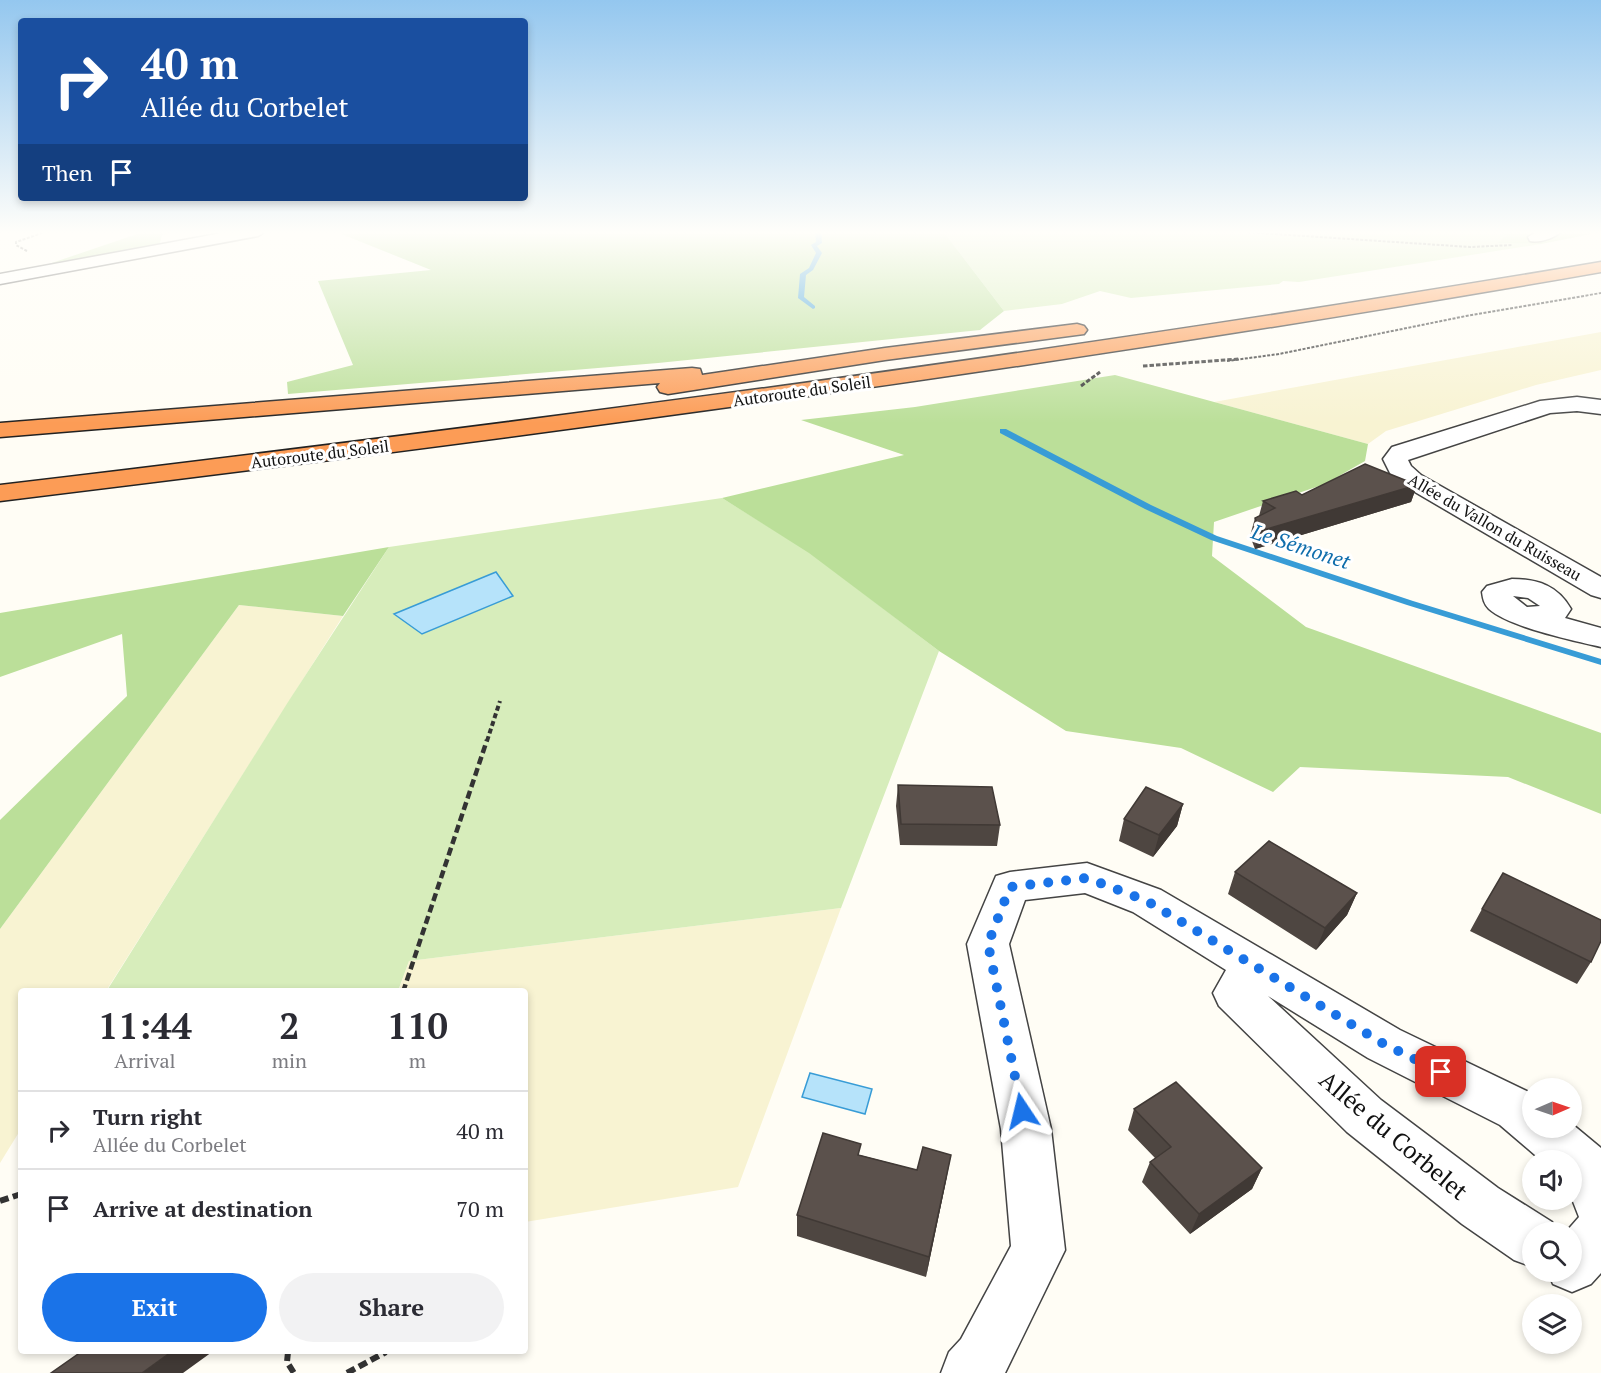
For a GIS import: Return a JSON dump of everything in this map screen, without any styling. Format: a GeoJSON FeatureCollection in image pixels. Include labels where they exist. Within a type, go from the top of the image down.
{"type":"FeatureCollection","features":[{"type":"Feature","properties":{"kind":"highway","name":"Autoroute du Soleil"},"geometry":{"type":"LineString","coordinates":[[0,493],[563,424],[1031,359],[1438,295]]}},
{"type":"Feature","properties":{"kind":"highway","name":"Autoroute du Soleil"},"geometry":{"type":"LineString","coordinates":[[237,442],[558,404],[885,354],[1098,327]]}},
{"type":"Feature","properties":{"kind":"highway"},"geometry":{"type":"LineString","coordinates":[[0,430],[619,382],[885,354]]}},
{"type":"Feature","properties":{"kind":"highway"},"geometry":{"type":"LineString","coordinates":[[0,509],[309,456]]}},
{"type":"Feature","properties":{"kind":"street","name":"Allée du Vallon du Ruisseau"},"geometry":{"type":"LineString","coordinates":[[1601,407],[1577,404],[1548,406],[1401,452],[1395,459],[1400,470],[1412,480],[1601,589]]}},
{"type":"Feature","properties":{"kind":"street"},"geometry":{"type":"LineString","coordinates":[[1527,616],[1601,638]]}},
{"type":"Feature","properties":{"kind":"street"},"geometry":{"type":"LineString","coordinates":[[970,1373],[981,1359],[1038,1250],[1026,1130],[988,944],[1010,887],[1087,878],[1147,901],[1384,1044],[1522,1114]]}},
{"type":"Feature","properties":{"kind":"street","name":"Allée du Corbelet"},"geometry":{"type":"LineString","coordinates":[[1252,963],[1236,993],[1364,1116],[1480,1206],[1522,1234]]}},
{"type":"Feature","properties":{"kind":"street"},"geometry":{"type":"LineString","coordinates":[[1551,1138],[1584,1165],[1601,1207]]}},
{"type":"Feature","properties":{"kind":"street"},"geometry":{"type":"LineString","coordinates":[[1582,1254],[1601,1232]]}},
{"type":"Feature","properties":{"kind":"path"},"geometry":{"type":"LineString","coordinates":[[1139,367],[1216,363],[1269,356],[1466,316],[1589,295]]}},
{"type":"Feature","properties":{"kind":"path"},"geometry":{"type":"LineString","coordinates":[[1081,386],[1101,371]]}},
{"type":"Feature","properties":{"kind":"path"},"geometry":{"type":"LineString","coordinates":[[404,988],[500,702]]}},
{"type":"Feature","properties":{"kind":"path"},"geometry":{"type":"LineString","coordinates":[[0,1201],[18,1195]]}},
{"type":"Feature","properties":{"kind":"path"},"geometry":{"type":"LineString","coordinates":[[288,1354],[287,1362],[294,1373]]}},
{"type":"Feature","properties":{"kind":"path"},"geometry":{"type":"LineString","coordinates":[[347,1373],[382,1354]]}},
{"type":"Feature","properties":{"kind":"shaded area"},"geometry":{"type":"Polygon","coordinates":[[[1601,332],[1601,370],[1536,385],[1386,431],[1368,444],[1214,402],[1601,332]]]}},
{"type":"Feature","properties":{"kind":"shaded area"},"geometry":{"type":"Polygon","coordinates":[[[239,605],[343,616],[108,988],[18,988],[18,1134],[0,1163],[0,929],[239,605]]]}},
{"type":"Feature","properties":{"kind":"shaded area"},"geometry":{"type":"Polygon","coordinates":[[[841,908],[738,1187],[528,1222],[528,988],[399,988],[409,961],[841,908]]]}},
{"type":"Feature","properties":{"kind":"green space"},"geometry":{"type":"Polygon","coordinates":[[[324,295],[992,295],[1004,311],[980,330],[658,363],[288,394],[287,382],[353,365],[324,295]]]}},
{"type":"Feature","properties":{"kind":"green space"},"geometry":{"type":"Polygon","coordinates":[[[992,295],[1088,295],[1062,304],[1004,311],[992,295]]]}},
{"type":"Feature","properties":{"kind":"green space"},"geometry":{"type":"Polygon","coordinates":[[[1118,295],[1162,295],[1131,298],[1118,295]]]}},
{"type":"Feature","properties":{"kind":"green space"},"geometry":{"type":"Polygon","coordinates":[[[1115,375],[1368,444],[1365,461],[1325,484],[1214,522],[1212,556],[1306,627],[1601,733],[1601,814],[1508,777],[1300,767],[1273,792],[1181,748],[1066,731],[939,651],[809,553],[722,498],[904,455],[801,420],[915,407],[1115,375]]]}},
{"type":"Feature","properties":{"kind":"green space"},"geometry":{"type":"Polygon","coordinates":[[[722,498],[809,552],[939,651],[841,908],[409,961],[399,988],[109,988],[288,702],[389,547],[722,498]]]}},
{"type":"Feature","properties":{"kind":"green space"},"geometry":{"type":"Polygon","coordinates":[[[389,547],[343,616],[239,605],[0,929],[0,820],[127,696],[122,634],[0,677],[0,613],[389,547]]]}},
{"type":"Feature","properties":{"kind":"water"},"geometry":{"type":"Polygon","coordinates":[[[496,572],[513,596],[422,634],[394,614],[496,572]]]}},
{"type":"Feature","properties":{"kind":"water"},"geometry":{"type":"Polygon","coordinates":[[[810,1073],[872,1089],[865,1114],[802,1097],[810,1073]]]}},
{"type":"Feature","properties":{"kind":"building"},"geometry":{"type":"Polygon","coordinates":[[[1365,464],[1417,485],[1260,531],[1255,518],[1275,508],[1263,501],[1296,491],[1302,495],[1365,464]]]}},
{"type":"Feature","properties":{"kind":"building"},"geometry":{"type":"Polygon","coordinates":[[[898,785],[992,787],[1000,825],[901,824],[898,785]]]}},
{"type":"Feature","properties":{"kind":"building"},"geometry":{"type":"Polygon","coordinates":[[[1146,787],[1183,804],[1159,835],[1124,819],[1146,787]]]}},
{"type":"Feature","properties":{"kind":"building"},"geometry":{"type":"Polygon","coordinates":[[[1269,841],[1357,893],[1325,928],[1235,872],[1269,841]]]}},
{"type":"Feature","properties":{"kind":"building"},"geometry":{"type":"Polygon","coordinates":[[[1503,873],[1601,920],[1601,941],[1591,962],[1482,909],[1503,873]]]}},
{"type":"Feature","properties":{"kind":"building"},"geometry":{"type":"Polygon","coordinates":[[[1176,1082],[1262,1168],[1199,1214],[1150,1162],[1171,1147],[1134,1109],[1176,1082]]]}},
{"type":"Feature","properties":{"kind":"building"},"geometry":{"type":"Polygon","coordinates":[[[823,1133],[861,1144],[858,1155],[917,1170],[923,1147],[951,1155],[929,1257],[797,1215],[823,1133]]]}},
{"type":"Feature","properties":{"kind":"building"},"geometry":{"type":"Polygon","coordinates":[[[78,1354],[168,1354],[142,1373],[51,1373],[78,1354]]]}},
{"type":"Feature","properties":{"kind":"waterway","name":"Le Sémonet"},"geometry":{"type":"LineString","coordinates":[[801,295],[801,298],[813,307]]}},
{"type":"Feature","properties":{"kind":"waterway","name":"Le Sémonet"},"geometry":{"type":"LineString","coordinates":[[1003,431],[1148,507],[1214,538],[1410,603],[1601,662]]}},
{"type":"Feature","properties":{"kind":"route"},"geometry":{"type":"LineString","coordinates":[[1022,1111],[988,944],[1010,887],[1087,878],[1147,901],[1384,1044],[1441,1072]]}}]}
